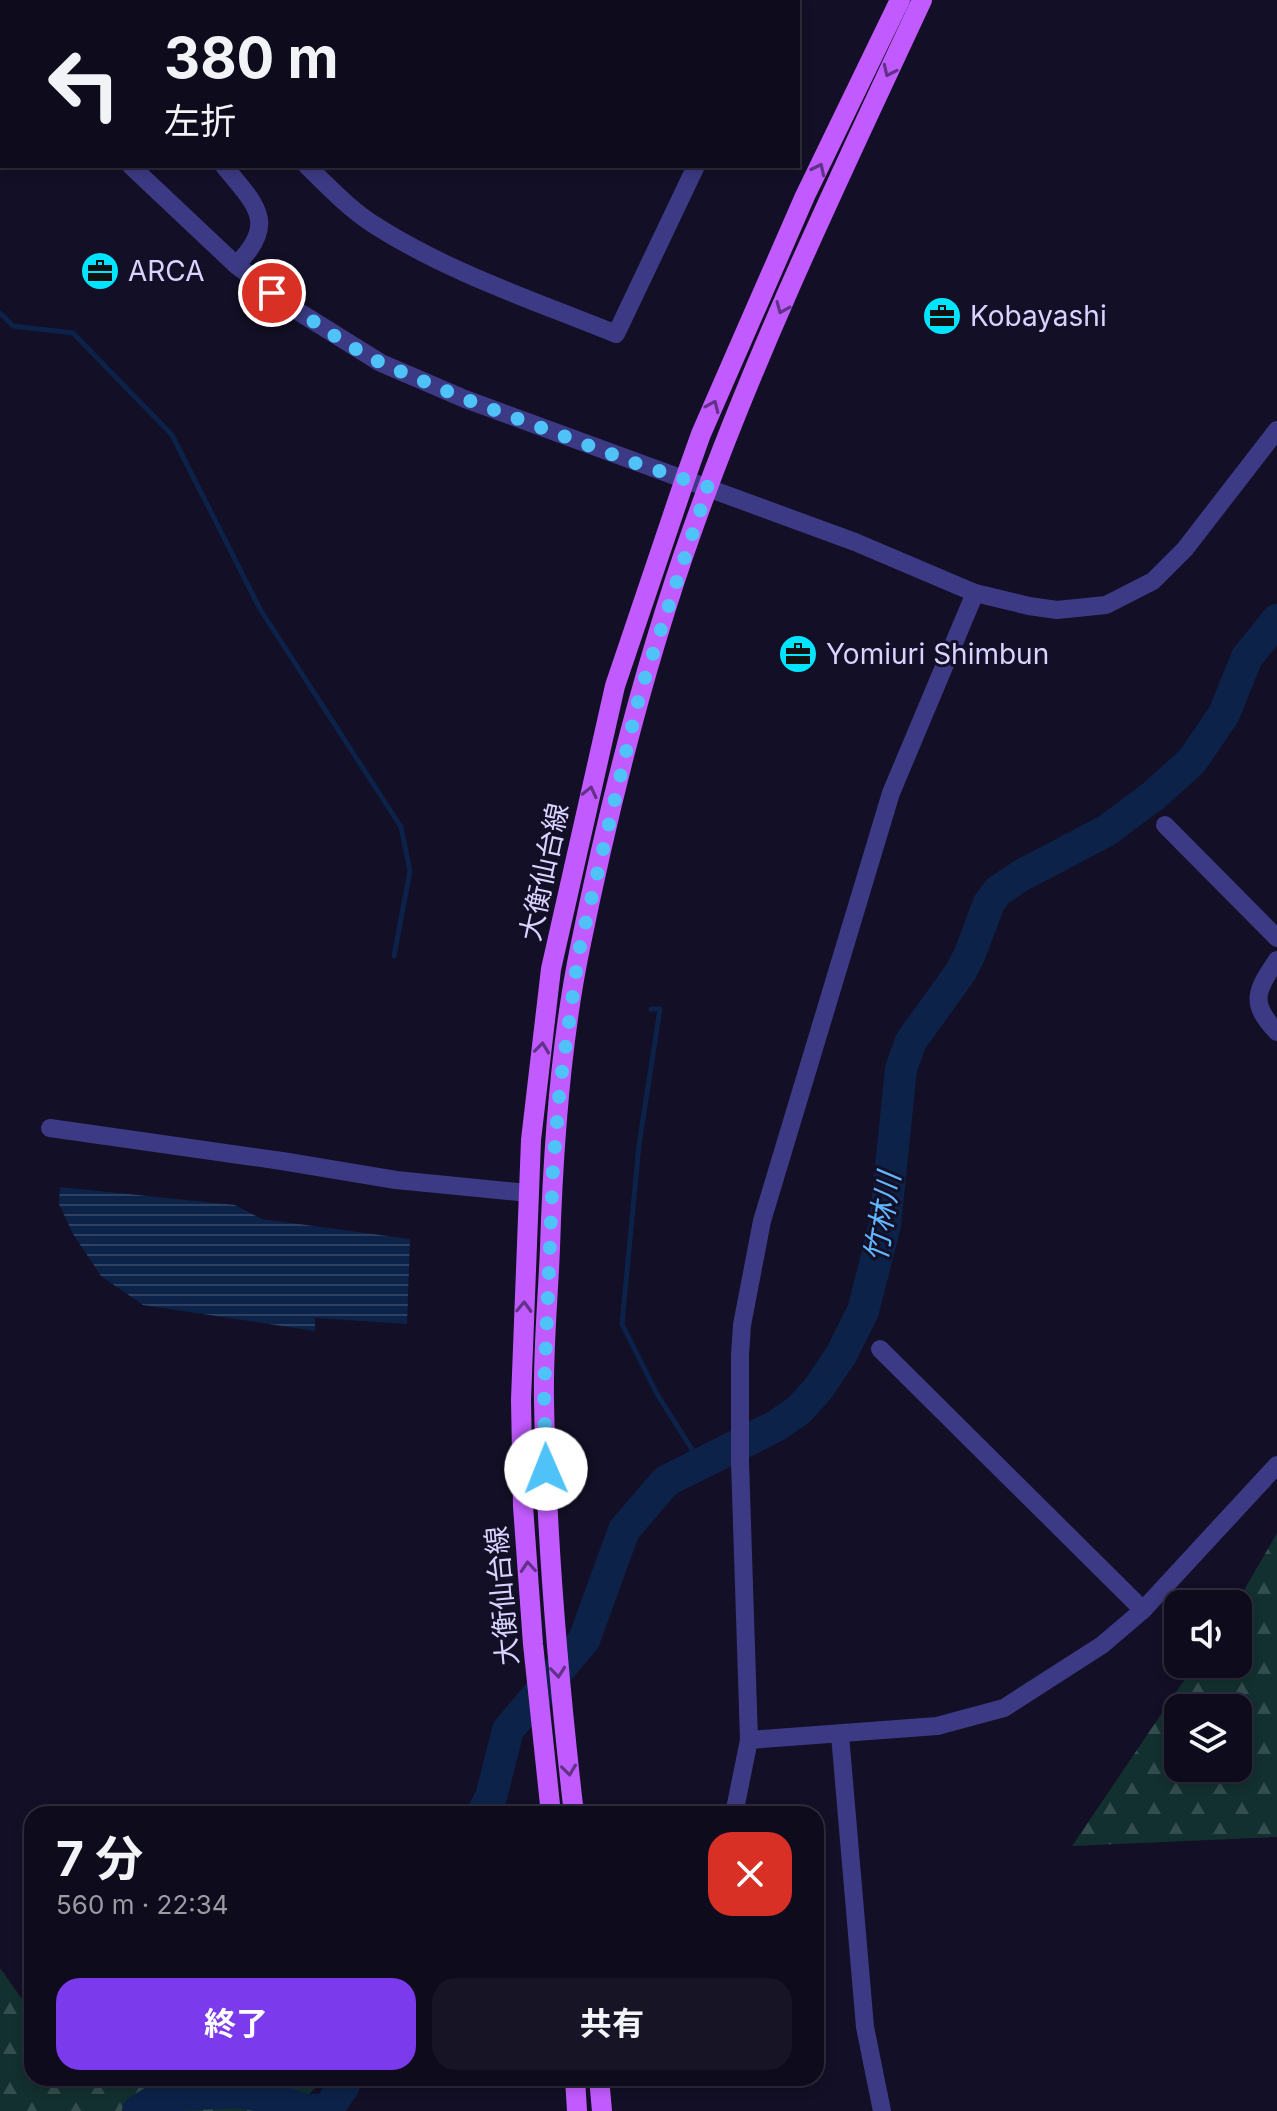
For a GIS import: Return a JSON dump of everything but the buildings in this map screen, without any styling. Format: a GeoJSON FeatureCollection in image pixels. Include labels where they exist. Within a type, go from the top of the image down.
{"type":"FeatureCollection","features":[{"type":"Feature","properties":{"kind":"main road","name":"大衡仙台線"},"geometry":{"type":"LineString","coordinates":[[550,1806],[533,1644],[523,1506],[521,1400],[531,1140],[551,969],[615,686],[701,434],[805,196],[900,0]]}},
{"type":"Feature","properties":{"kind":"main road","name":"大衡仙台線"},"geometry":{"type":"LineString","coordinates":[[573,1806],[553,1617],[544,1393],[553,1169],[579,951],[640,693],[708,487],[825,208],[922,0]]}},
{"type":"Feature","properties":{"kind":"main road"},"geometry":{"type":"LineString","coordinates":[[575,2086],[577,2111]]}},
{"type":"Feature","properties":{"kind":"main road"},"geometry":{"type":"LineString","coordinates":[[600,2086],[602,2111]]}},
{"type":"Feature","properties":{"kind":"street"},"geometry":{"type":"LineString","coordinates":[[133,168],[236,265],[291,307],[381,363],[479,404],[855,542],[975,593],[1029,606],[1057,610],[1106,605],[1153,581],[1185,549],[1277,430]]}},
{"type":"Feature","properties":{"kind":"street"},"geometry":{"type":"LineString","coordinates":[[226,168],[254,203],[260,221],[258,239],[236,265]]}},
{"type":"Feature","properties":{"kind":"street"},"geometry":{"type":"LineString","coordinates":[[309,168],[376,227],[467,275],[616,334],[695,168]]}},
{"type":"Feature","properties":{"kind":"street"},"geometry":{"type":"LineString","coordinates":[[736,1806],[749,1740],[739,1420],[742,1325],[762,1221],[891,793],[975,593]]}},
{"type":"Feature","properties":{"kind":"street"},"geometry":{"type":"LineString","coordinates":[[1165,825],[1277,938]]}},
{"type":"Feature","properties":{"kind":"street"},"geometry":{"type":"LineString","coordinates":[[1277,960],[1265,977],[1257,998],[1259,1010],[1277,1032]]}},
{"type":"Feature","properties":{"kind":"street"},"geometry":{"type":"LineString","coordinates":[[50,1128],[396,1180],[528,1193]]}},
{"type":"Feature","properties":{"kind":"street"},"geometry":{"type":"LineString","coordinates":[[880,1349],[1143,1610]]}},
{"type":"Feature","properties":{"kind":"street"},"geometry":{"type":"LineString","coordinates":[[749,1740],[937,1726],[1004,1708],[1102,1645],[1143,1610],[1277,1465]]}},
{"type":"Feature","properties":{"kind":"street"},"geometry":{"type":"LineString","coordinates":[[840,1735],[865,2027],[882,2111]]}},
{"type":"Feature","properties":{"kind":"green space"},"geometry":{"type":"Polygon","coordinates":[[[1277,1533],[1277,1837],[1072,1846],[1164,1710],[1164,1782],[1252,1782],[1252,1694],[1175,1694],[1186,1678],[1252,1678],[1252,1590],[1244,1590],[1277,1533]]]}},
{"type":"Feature","properties":{"kind":"green space"},"geometry":{"type":"Polygon","coordinates":[[[0,1968],[24,2002],[24,2086],[317,2086],[294,2111],[0,2111],[0,1968]]]}},
{"type":"Feature","properties":{"kind":"water"},"geometry":{"type":"Polygon","coordinates":[[[60,1187],[235,1205],[262,1219],[410,1239],[407,1324],[315,1318],[315,1331],[143,1305],[101,1276],[73,1234],[59,1204],[60,1187]]]}},
{"type":"Feature","properties":{"kind":"waterway"},"geometry":{"type":"LineString","coordinates":[[0,313],[13,326],[73,333],[172,435],[260,609],[401,827],[410,871],[394,956]]}},
{"type":"Feature","properties":{"kind":"waterway","name":"竹林川"},"geometry":{"type":"LineString","coordinates":[[486,1806],[508,1730],[584,1640],[624,1530],[666,1481],[776,1426],[799,1410],[841,1355],[863,1311],[885,1225],[901,1069],[911,1041],[960,973],[989,903],[998,891],[1022,875],[1106,831],[1153,796],[1192,761],[1224,714],[1247,657],[1277,620]]}},
{"type":"Feature","properties":{"kind":"waterway"},"geometry":{"type":"LineString","coordinates":[[651,1009],[660,1009],[639,1145],[622,1324],[657,1394],[700,1462]]}},
{"type":"Feature","properties":{"kind":"waterway","name":"竹林川"},"geometry":{"type":"LineString","coordinates":[[138,2111],[162,2096],[237,2092],[267,2097],[305,2110],[328,2109],[343,2086]]}},
{"type":"Feature","properties":{"kind":"place","name":"ARCA"},"geometry":{"type":"Point","coordinates":[100,271]}},
{"type":"Feature","properties":{"kind":"place","name":"Kobayashi"},"geometry":{"type":"Point","coordinates":[942,316]}},
{"type":"Feature","properties":{"kind":"place","name":"Yomiuri Shimbun"},"geometry":{"type":"Point","coordinates":[798,654]}},
{"type":"Feature","properties":{"kind":"route"},"geometry":{"type":"LineString","coordinates":[[272,293],[345,343],[381,363],[465,399],[708,487],[640,693],[579,951],[560,1086],[553,1169],[544,1393],[546,1469]]}}]}
